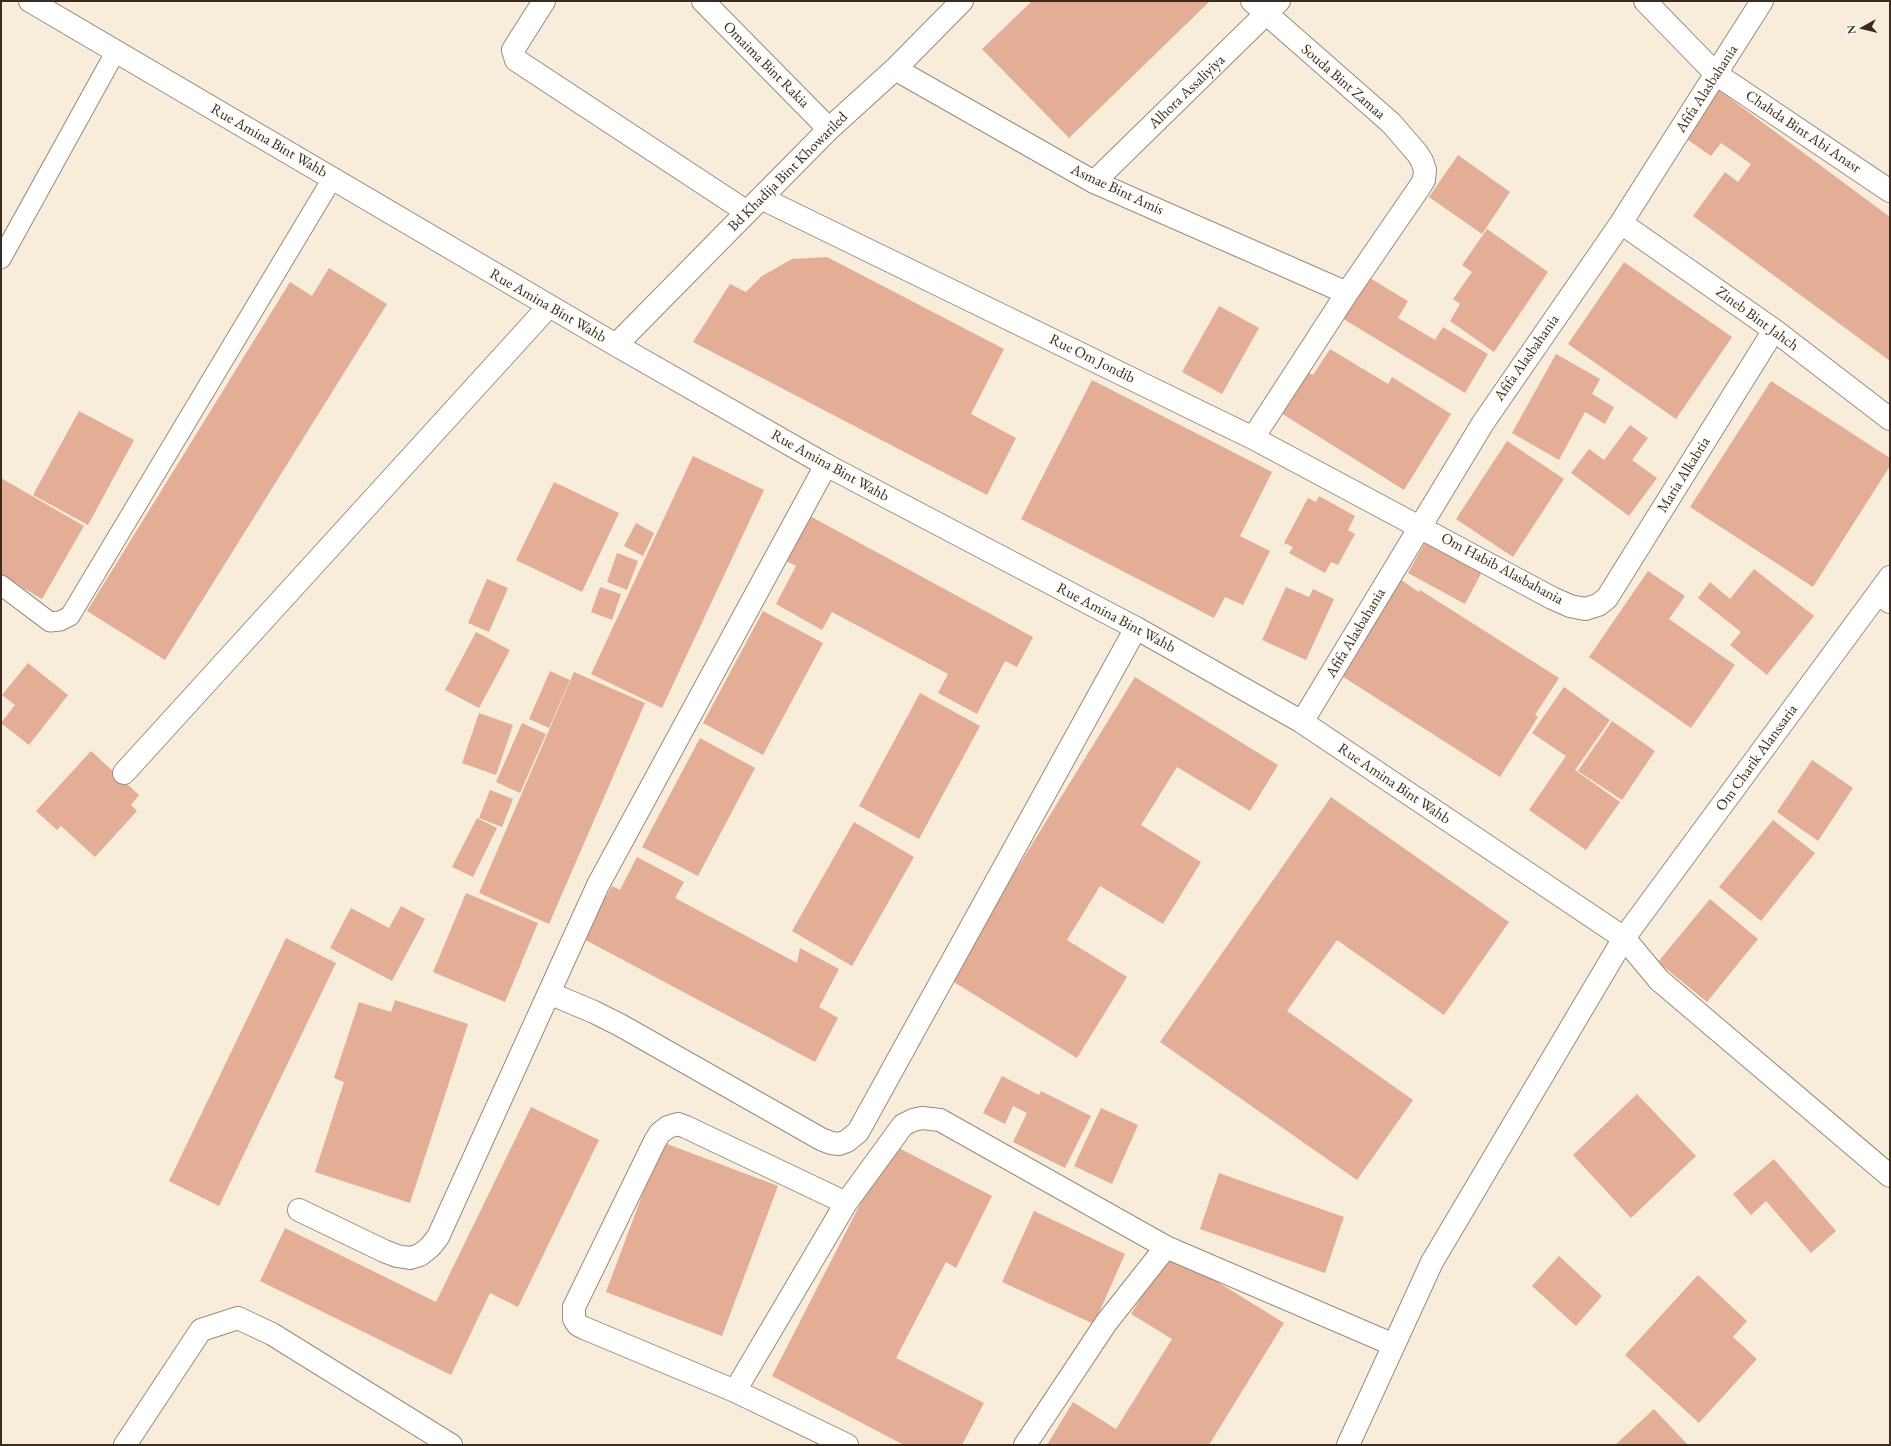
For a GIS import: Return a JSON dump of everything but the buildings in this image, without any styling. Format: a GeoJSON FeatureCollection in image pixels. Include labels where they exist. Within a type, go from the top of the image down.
{"type":"FeatureCollection","features":[{"type":"Feature","properties":{"kind":"street","name":"Rue Amina Bint Wahb"},"geometry":{"type":"LineString","coordinates":[[30,1],[549,306],[826,465],[1136,628],[1302,722],[1624,938],[1658,980],[1890,1176]]}},
{"type":"Feature","properties":{"kind":"street","name":"Rue Om Jondib"},"geometry":{"type":"LineString","coordinates":[[544,1],[513,50],[516,60],[754,205],[1253,438],[1421,526]]}},
{"type":"Feature","properties":{"kind":"street","name":"Omaima Bint Rakia"},"geometry":{"type":"LineString","coordinates":[[703,1],[829,129]]}},
{"type":"Feature","properties":{"kind":"street","name":"Bd Khadija Bint Khowariled"},"geometry":{"type":"LineString","coordinates":[[616,345],[829,129],[895,69],[962,1]]}},
{"type":"Feature","properties":{"kind":"street","name":"Chahda Bint Abi Anasr"},"geometry":{"type":"LineString","coordinates":[[1645,1],[1716,74],[1890,191]]}},
{"type":"Feature","properties":{"kind":"street","name":"Afifa Alasbahania"},"geometry":{"type":"LineString","coordinates":[[1302,722],[1483,423],[1621,223],[1762,1]]}},
{"type":"Feature","properties":{"kind":"street","name":"Souda Bint Zamaa"},"geometry":{"type":"LineString","coordinates":[[1266,5],[1391,123],[1417,153],[1425,170],[1422,184],[1347,294]]}},
{"type":"Feature","properties":{"kind":"street","name":"Alhora Assaliyiya"},"geometry":{"type":"LineString","coordinates":[[1094,182],[1266,5]]}},
{"type":"Feature","properties":{"kind":"street","name":"Asmae Bint Amis"},"geometry":{"type":"LineString","coordinates":[[895,69],[1094,182],[1347,294]]}},
{"type":"Feature","properties":{"kind":"street","name":"Zineb Bint Jahch"},"geometry":{"type":"LineString","coordinates":[[1621,223],[1774,330],[1890,419]]}},
{"type":"Feature","properties":{"kind":"street"},"geometry":{"type":"LineString","coordinates":[[1253,438],[1347,294]]}},
{"type":"Feature","properties":{"kind":"street"},"geometry":{"type":"LineString","coordinates":[[124,773],[549,306]]}},
{"type":"Feature","properties":{"kind":"street","name":"Maria Alkabtia"},"geometry":{"type":"LineString","coordinates":[[1585,609],[1598,605],[1607,598],[1774,330]]}},
{"type":"Feature","properties":{"kind":"street"},"geometry":{"type":"LineString","coordinates":[[299,1210],[384,1252],[397,1256],[410,1258],[420,1255],[430,1247],[438,1237],[568,948],[598,885],[826,465]]}},
{"type":"Feature","properties":{"kind":"street","name":"Om Habib Alasbahania"},"geometry":{"type":"LineString","coordinates":[[1421,526],[1552,598],[1570,606],[1585,609]]}},
{"type":"Feature","properties":{"kind":"street","name":"Om Charik Alanssaria"},"geometry":{"type":"LineString","coordinates":[[1348,1445],[1432,1262],[1624,938],[1886,591]]}},
{"type":"Feature","properties":{"kind":"street"},"geometry":{"type":"LineString","coordinates":[[549,993],[620,1025],[821,1139],[839,1144],[847,1141],[858,1132],[1136,628]]}},
{"type":"Feature","properties":{"kind":"street"},"geometry":{"type":"LineString","coordinates":[[734,1391],[846,1203],[903,1125],[913,1120],[940,1120],[1166,1247],[1394,1345]]}},
{"type":"Feature","properties":{"kind":"street"},"geometry":{"type":"LineString","coordinates":[[846,1203],[678,1124],[664,1130],[655,1141],[574,1307],[574,1320],[578,1325],[584,1328],[734,1391],[847,1445]]}},
{"type":"Feature","properties":{"kind":"street"},"geometry":{"type":"LineString","coordinates":[[1025,1445],[1106,1323],[1166,1247]]}},
{"type":"Feature","properties":{"kind":"street"},"geometry":{"type":"LineString","coordinates":[[125,1445],[201,1330],[238,1318],[272,1334],[451,1445]]}},
{"type":"Feature","properties":{"kind":"lane"},"geometry":{"type":"LineString","coordinates":[[1,259],[116,51]]}},
{"type":"Feature","properties":{"kind":"lane"},"geometry":{"type":"LineString","coordinates":[[1,586],[50,622],[60,621],[70,616],[332,179]]}}]}
